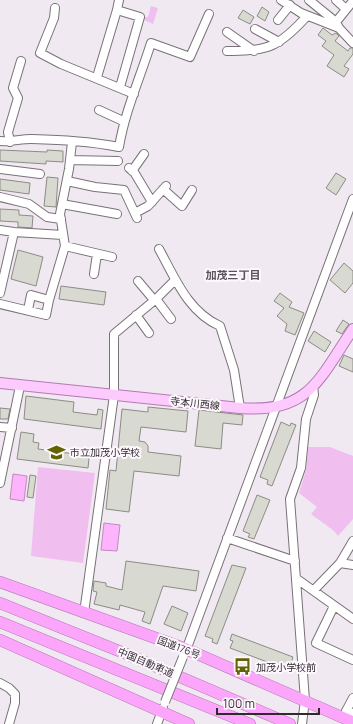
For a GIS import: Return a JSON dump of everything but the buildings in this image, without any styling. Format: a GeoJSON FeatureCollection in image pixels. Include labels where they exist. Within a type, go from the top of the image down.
{"type":"FeatureCollection","features":[{"type":"Feature","properties":{"kind":"highway","name":"国道176号"},"geometry":{"type":"LineString","coordinates":[[0,582],[84,612],[305,705],[349,716]]}},
{"type":"Feature","properties":{"kind":"highway","name":"中国自動車道"},"geometry":{"type":"LineString","coordinates":[[0,603],[124,653],[290,724]]}},
{"type":"Feature","properties":{"kind":"highway","name":"中国自動車道"},"geometry":{"type":"LineString","coordinates":[[0,622],[250,724]]}},
{"type":"Feature","properties":{"kind":"highway"},"geometry":{"type":"LineString","coordinates":[[0,640],[164,707],[189,724]]}},
{"type":"Feature","properties":{"kind":"main road","name":"寺本川西線"},"geometry":{"type":"LineString","coordinates":[[0,383],[261,410],[293,401],[313,386],[353,328]]}},
{"type":"Feature","properties":{"kind":"street"},"geometry":{"type":"LineString","coordinates":[[97,77],[119,0]]}},
{"type":"Feature","properties":{"kind":"street"},"geometry":{"type":"LineString","coordinates":[[281,0],[307,16],[337,25]]}},
{"type":"Feature","properties":{"kind":"street"},"geometry":{"type":"LineString","coordinates":[[309,0],[337,25],[353,43]]}},
{"type":"Feature","properties":{"kind":"street"},"geometry":{"type":"LineString","coordinates":[[336,0],[346,9]]}},
{"type":"Feature","properties":{"kind":"street"},"geometry":{"type":"LineString","coordinates":[[337,25],[346,9],[353,1]]}},
{"type":"Feature","properties":{"kind":"street"},"geometry":{"type":"LineString","coordinates":[[278,20],[290,5]]}},
{"type":"Feature","properties":{"kind":"street"},"geometry":{"type":"LineString","coordinates":[[55,8],[51,31],[40,53],[61,64],[97,77],[134,94]]}},
{"type":"Feature","properties":{"kind":"street"},"geometry":{"type":"LineString","coordinates":[[117,10],[140,17],[120,87]]}},
{"type":"Feature","properties":{"kind":"street"},"geometry":{"type":"LineString","coordinates":[[0,141],[10,142],[29,139],[98,143],[118,147],[123,121],[134,94],[141,86],[151,43],[190,57],[209,14]]}},
{"type":"Feature","properties":{"kind":"street"},"geometry":{"type":"LineString","coordinates":[[228,51],[254,51],[273,46],[293,32],[307,16]]}},
{"type":"Feature","properties":{"kind":"street"},"geometry":{"type":"LineString","coordinates":[[255,29],[279,42]]}},
{"type":"Feature","properties":{"kind":"street"},"geometry":{"type":"LineString","coordinates":[[227,32],[254,51]]}},
{"type":"Feature","properties":{"kind":"street"},"geometry":{"type":"LineString","coordinates":[[10,142],[8,132],[18,108],[18,98],[13,88],[21,61]]}},
{"type":"Feature","properties":{"kind":"street"},"geometry":{"type":"LineString","coordinates":[[99,110],[123,121]]}},
{"type":"Feature","properties":{"kind":"street"},"geometry":{"type":"LineString","coordinates":[[0,304],[28,310],[46,316],[65,246],[61,219],[62,204],[67,181],[72,142]]}},
{"type":"Feature","properties":{"kind":"street"},"geometry":{"type":"LineString","coordinates":[[144,154],[131,170],[152,202]]}},
{"type":"Feature","properties":{"kind":"street"},"geometry":{"type":"LineString","coordinates":[[70,160],[118,161]]}},
{"type":"Feature","properties":{"kind":"street"},"geometry":{"type":"LineString","coordinates":[[0,168],[40,174]]}},
{"type":"Feature","properties":{"kind":"street"},"geometry":{"type":"LineString","coordinates":[[67,181],[105,185],[124,190],[136,216],[148,206],[165,187],[182,206],[192,190]]}},
{"type":"Feature","properties":{"kind":"street"},"geometry":{"type":"LineString","coordinates":[[0,196],[30,204],[46,217],[61,219]]}},
{"type":"Feature","properties":{"kind":"street"},"geometry":{"type":"LineString","coordinates":[[62,204],[117,214]]}},
{"type":"Feature","properties":{"kind":"street"},"geometry":{"type":"LineString","coordinates":[[157,724],[352,204]]}},
{"type":"Feature","properties":{"kind":"street"},"geometry":{"type":"LineString","coordinates":[[0,230],[63,235]]}},
{"type":"Feature","properties":{"kind":"street"},"geometry":{"type":"LineString","coordinates":[[0,293],[14,232]]}},
{"type":"Feature","properties":{"kind":"street"},"geometry":{"type":"LineString","coordinates":[[65,246],[112,256]]}},
{"type":"Feature","properties":{"kind":"street"},"geometry":{"type":"LineString","coordinates":[[159,249],[175,280],[195,309],[205,318],[220,326],[234,370],[240,408]]}},
{"type":"Feature","properties":{"kind":"street"},"geometry":{"type":"LineString","coordinates":[[94,274],[98,254]]}},
{"type":"Feature","properties":{"kind":"street"},"geometry":{"type":"LineString","coordinates":[[84,612],[114,395],[114,334],[175,280]]}},
{"type":"Feature","properties":{"kind":"street"},"geometry":{"type":"LineString","coordinates":[[138,281],[171,319]]}},
{"type":"Feature","properties":{"kind":"street"},"geometry":{"type":"LineString","coordinates":[[28,310],[31,295],[50,300]]}},
{"type":"Feature","properties":{"kind":"street"},"geometry":{"type":"LineString","coordinates":[[136,315],[149,333]]}},
{"type":"Feature","properties":{"kind":"street"},"geometry":{"type":"LineString","coordinates":[[0,483],[20,386]]}},
{"type":"Feature","properties":{"kind":"street"},"geometry":{"type":"LineString","coordinates":[[302,724],[305,705],[290,498],[301,468],[306,419],[314,395],[313,386]]}},
{"type":"Feature","properties":{"kind":"street"},"geometry":{"type":"LineString","coordinates":[[0,427],[12,428]]}},
{"type":"Feature","properties":{"kind":"street"},"geometry":{"type":"LineString","coordinates":[[227,538],[295,561]]}},
{"type":"Feature","properties":{"kind":"street"},"geometry":{"type":"LineString","coordinates":[[314,590],[340,564],[353,541]]}},
{"type":"Feature","properties":{"kind":"street"},"geometry":{"type":"LineString","coordinates":[[340,564],[353,565]]}},
{"type":"Feature","properties":{"kind":"street"},"geometry":{"type":"LineString","coordinates":[[297,579],[353,619]]}},
{"type":"Feature","properties":{"kind":"street"},"geometry":{"type":"LineString","coordinates":[[334,606],[316,643],[353,660]]}},
{"type":"Feature","properties":{"kind":"street"},"geometry":{"type":"LineString","coordinates":[[0,683],[9,688],[15,694],[15,703],[9,724]]}},
{"type":"Feature","properties":{"kind":"street"},"geometry":{"type":"LineString","coordinates":[[349,716],[353,698]]}},
{"type":"Feature","properties":{"kind":"shaded area"},"geometry":{"type":"Polygon","coordinates":[[[151,6],[158,8],[153,24],[144,20],[145,17],[148,17],[151,6]]]}},
{"type":"Feature","properties":{"kind":"shaded area"},"geometry":{"type":"Polygon","coordinates":[[[308,447],[330,447],[353,456],[353,519],[338,536],[334,531],[311,514],[317,507],[299,493],[306,470],[308,447]]]}},
{"type":"Feature","properties":{"kind":"shaded area"},"geometry":{"type":"Polygon","coordinates":[[[38,467],[95,473],[83,563],[31,556],[38,467]]]}},
{"type":"Feature","properties":{"kind":"shaded area"},"geometry":{"type":"Polygon","coordinates":[[[13,474],[27,476],[24,501],[10,499],[13,474]]]}},
{"type":"Feature","properties":{"kind":"shaded area"},"geometry":{"type":"Polygon","coordinates":[[[104,523],[120,525],[117,551],[101,550],[104,523]]]}},
{"type":"Feature","properties":{"kind":"place","name":"市立加茂小学校"},"geometry":{"type":"Point","coordinates":[57,452]}},
{"type":"Feature","properties":{"kind":"place","name":"加茂小学校前"},"geometry":{"type":"Point","coordinates":[243,667]}},
{"type":"Feature","properties":{"kind":"district","name":"加茂三丁目"},"geometry":{"type":"Point","coordinates":[233,274]}}]}
